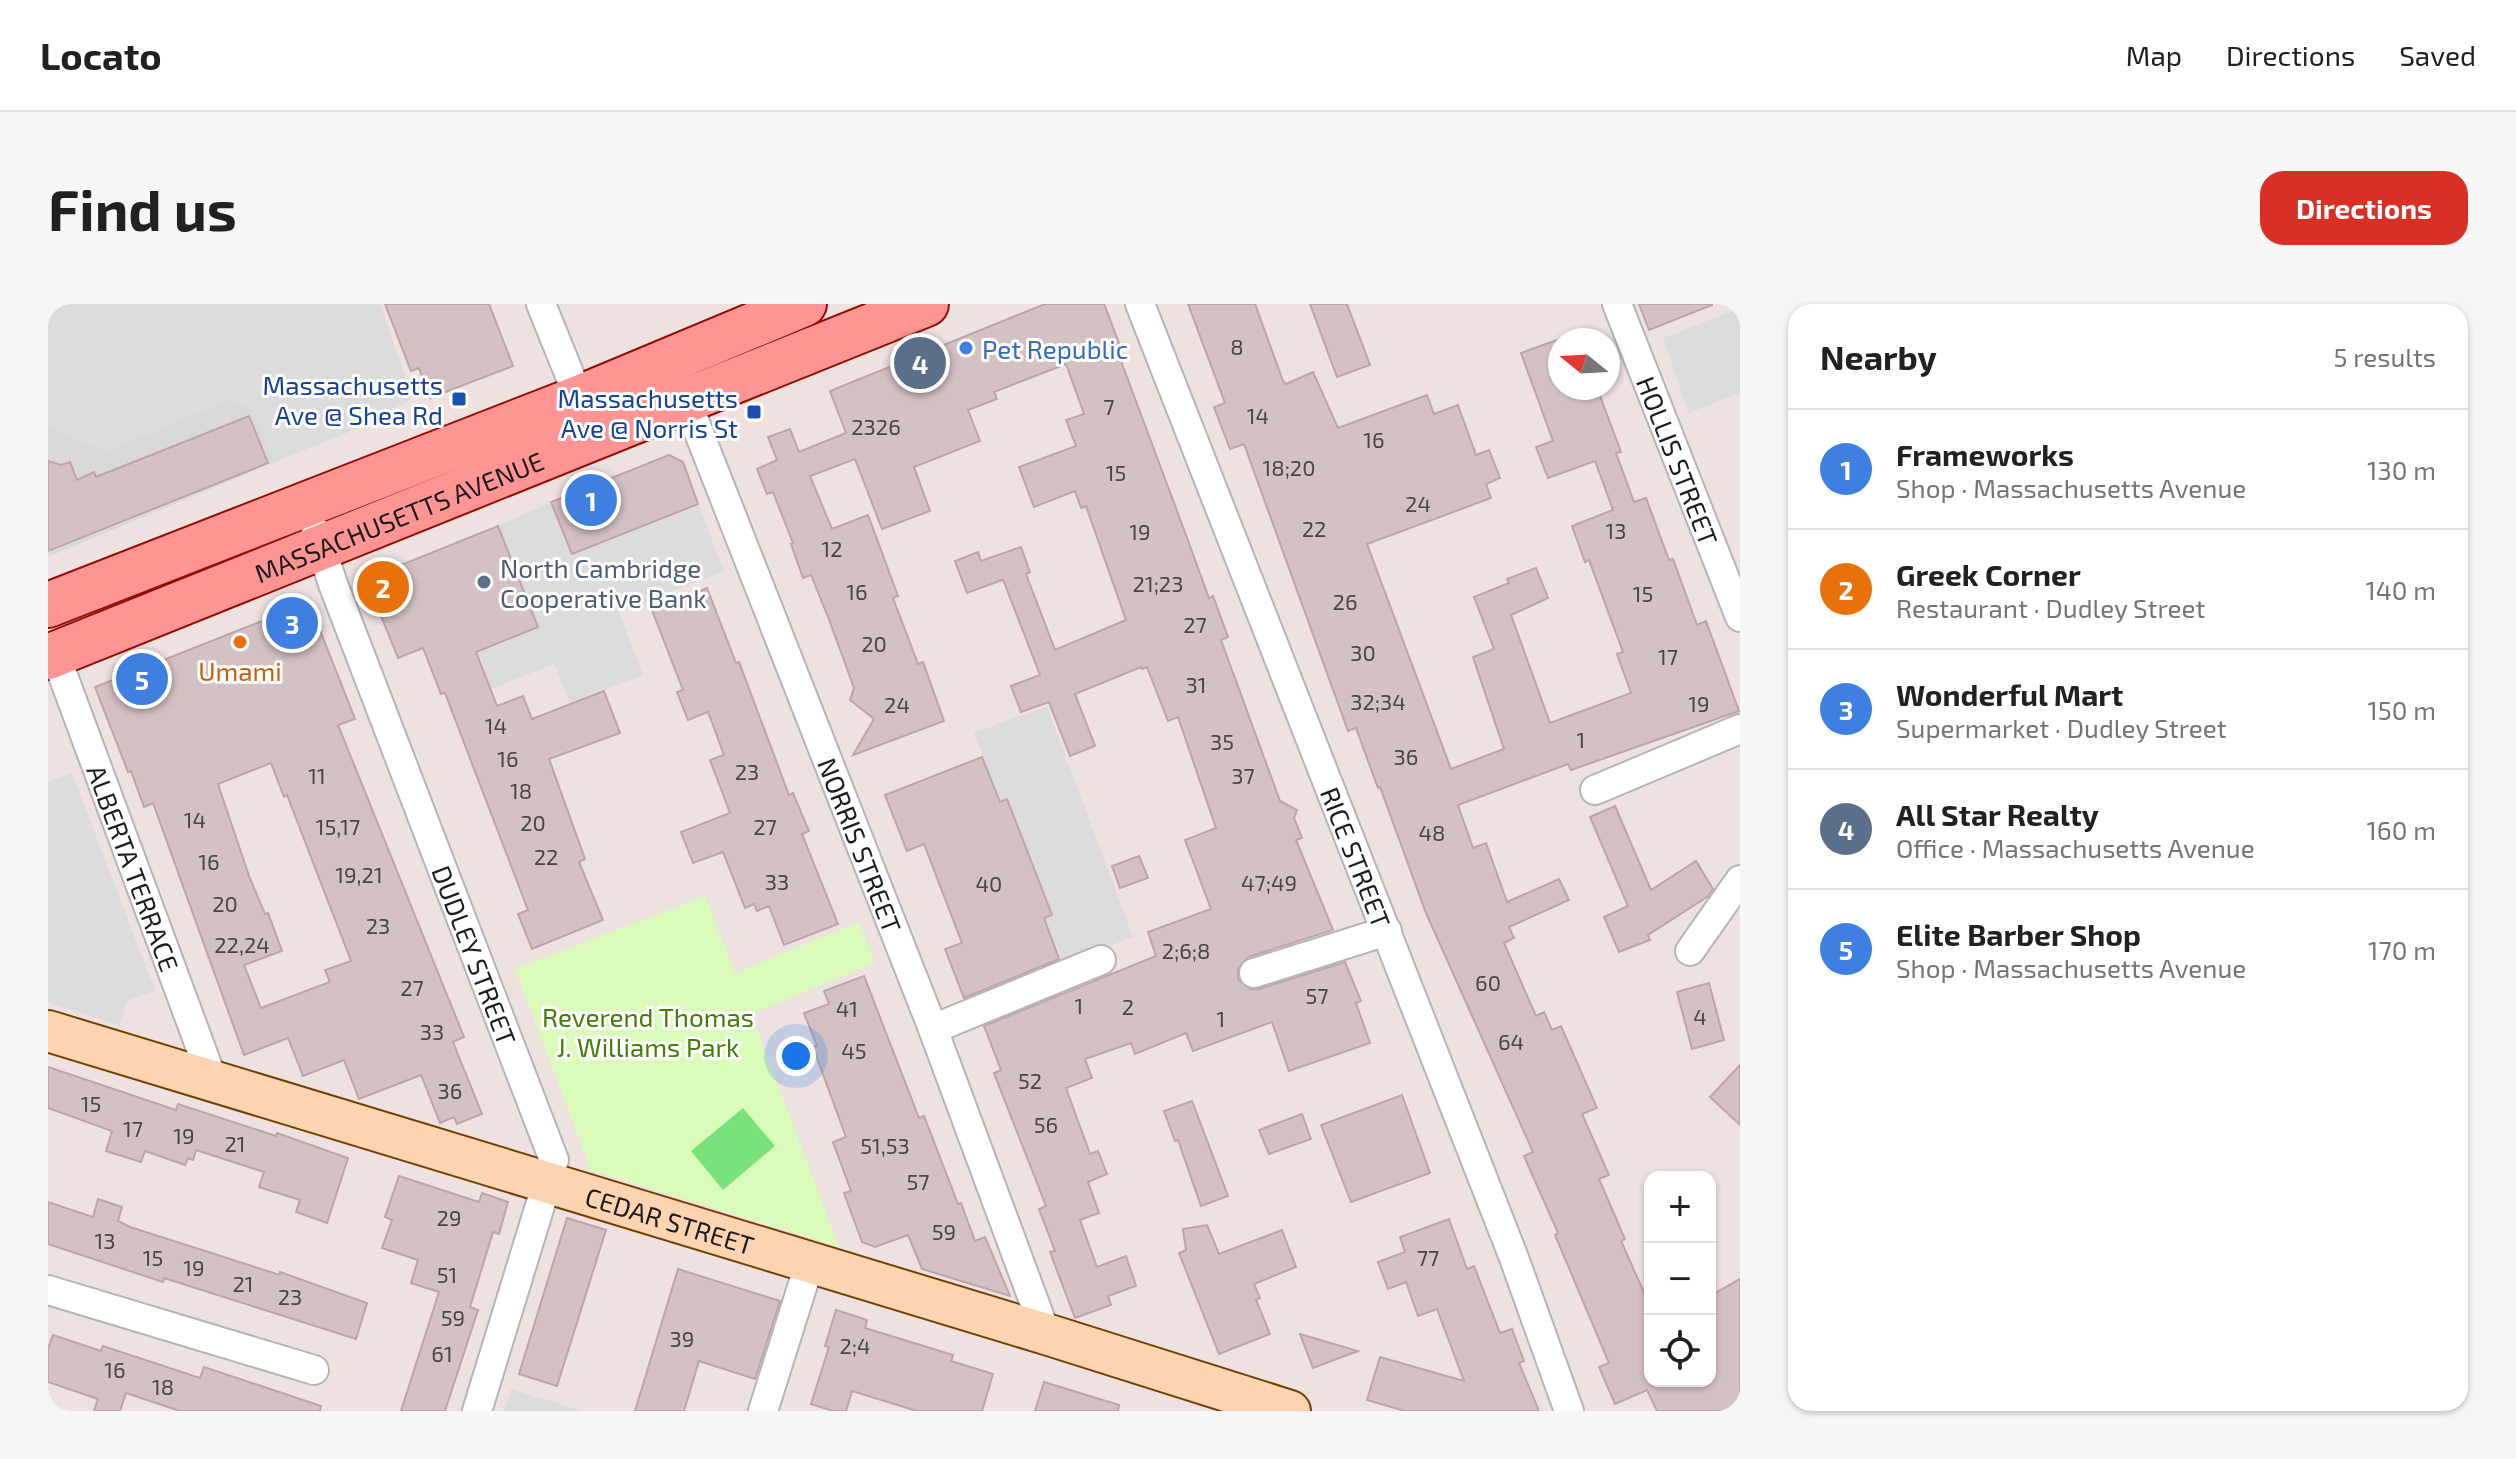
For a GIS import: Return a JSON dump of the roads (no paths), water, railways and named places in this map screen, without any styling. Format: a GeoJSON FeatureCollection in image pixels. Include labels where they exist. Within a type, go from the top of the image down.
{"type":"FeatureCollection","features":[{"type":"Feature","properties":{"kind":"main road","name":"MASSACHUSETTS AVENUE"},"geometry":{"type":"LineString","coordinates":[[48,605],[579,398],[804,304]]}},
{"type":"Feature","properties":{"kind":"main road","name":"MASSACHUSETTS AVENUE"},"geometry":{"type":"LineString","coordinates":[[51,655],[926,304]]}},
{"type":"Feature","properties":{"kind":"street"},"geometry":{"type":"LineString","coordinates":[[541,304],[579,398]]}},
{"type":"Feature","properties":{"kind":"street","name":"RICE STREET"},"geometry":{"type":"LineString","coordinates":[[1140,304],[1514,1258],[1569,1411]]}},
{"type":"Feature","properties":{"kind":"street","name":"HOLLIS STREET"},"geometry":{"type":"LineString","coordinates":[[1617,304],[1732,581],[1740,617]]}},
{"type":"Feature","properties":{"kind":"street","name":"NORRIS STREET"},"geometry":{"type":"LineString","coordinates":[[671,359],[933,1029],[1046,1334]]}},
{"type":"Feature","properties":{"kind":"street","name":"DUDLEY STREET"},"geometry":{"type":"LineString","coordinates":[[306,505],[554,1160],[477,1411]]}},
{"type":"Feature","properties":{"kind":"street","name":"ALBERTA TERRACE"},"geometry":{"type":"LineString","coordinates":[[51,655],[213,1081]]}},
{"type":"Feature","properties":{"kind":"street"},"geometry":{"type":"LineString","coordinates":[[1595,790],[1740,729]]}},
{"type":"Feature","properties":{"kind":"street"},"geometry":{"type":"LineString","coordinates":[[1690,951],[1740,880]]}},
{"type":"Feature","properties":{"kind":"street"},"geometry":{"type":"LineString","coordinates":[[1254,973],[1387,931]]}},
{"type":"Feature","properties":{"kind":"street"},"geometry":{"type":"LineString","coordinates":[[933,1029],[1101,960]]}},
{"type":"Feature","properties":{"kind":"street","name":"CEDAR STREET"},"geometry":{"type":"LineString","coordinates":[[48,1031],[1290,1411]]}},
{"type":"Feature","properties":{"kind":"street"},"geometry":{"type":"LineString","coordinates":[[763,1411],[810,1262]]}},
{"type":"Feature","properties":{"kind":"street"},"geometry":{"type":"LineString","coordinates":[[48,1290],[314,1370]]}},
{"type":"Feature","properties":{"kind":"place","name":"Pet Republic"},"geometry":{"type":"Point","coordinates":[966,348]}},
{"type":"Feature","properties":{"kind":"place","name":"All Star Realty"},"geometry":{"type":"Point","coordinates":[920,363]}},
{"type":"Feature","properties":{"kind":"place","name":"Massachusetts Ave @ Shea Rd"},"geometry":{"type":"Point","coordinates":[459,399]}},
{"type":"Feature","properties":{"kind":"place","name":"Massachusetts Ave @ Norris St"},"geometry":{"type":"Point","coordinates":[754,412]}},
{"type":"Feature","properties":{"kind":"place","name":"Frameworks"},"geometry":{"type":"Point","coordinates":[591,500]}},
{"type":"Feature","properties":{"kind":"place","name":"North Cambridge Cooperative Bank"},"geometry":{"type":"Point","coordinates":[484,582]}},
{"type":"Feature","properties":{"kind":"place","name":"Greek Corner"},"geometry":{"type":"Point","coordinates":[383,587]}},
{"type":"Feature","properties":{"kind":"place","name":"Wonderful Mart"},"geometry":{"type":"Point","coordinates":[292,623]}},
{"type":"Feature","properties":{"kind":"place","name":"Umami"},"geometry":{"type":"Point","coordinates":[240,642]}},
{"type":"Feature","properties":{"kind":"place","name":"Elite Barber Shop"},"geometry":{"type":"Point","coordinates":[142,679]}},
{"type":"Feature","properties":{"kind":"park label","name":"Reverend Thomas J. Williams Park"},"geometry":{"type":"Point","coordinates":[648,1031]}}]}
